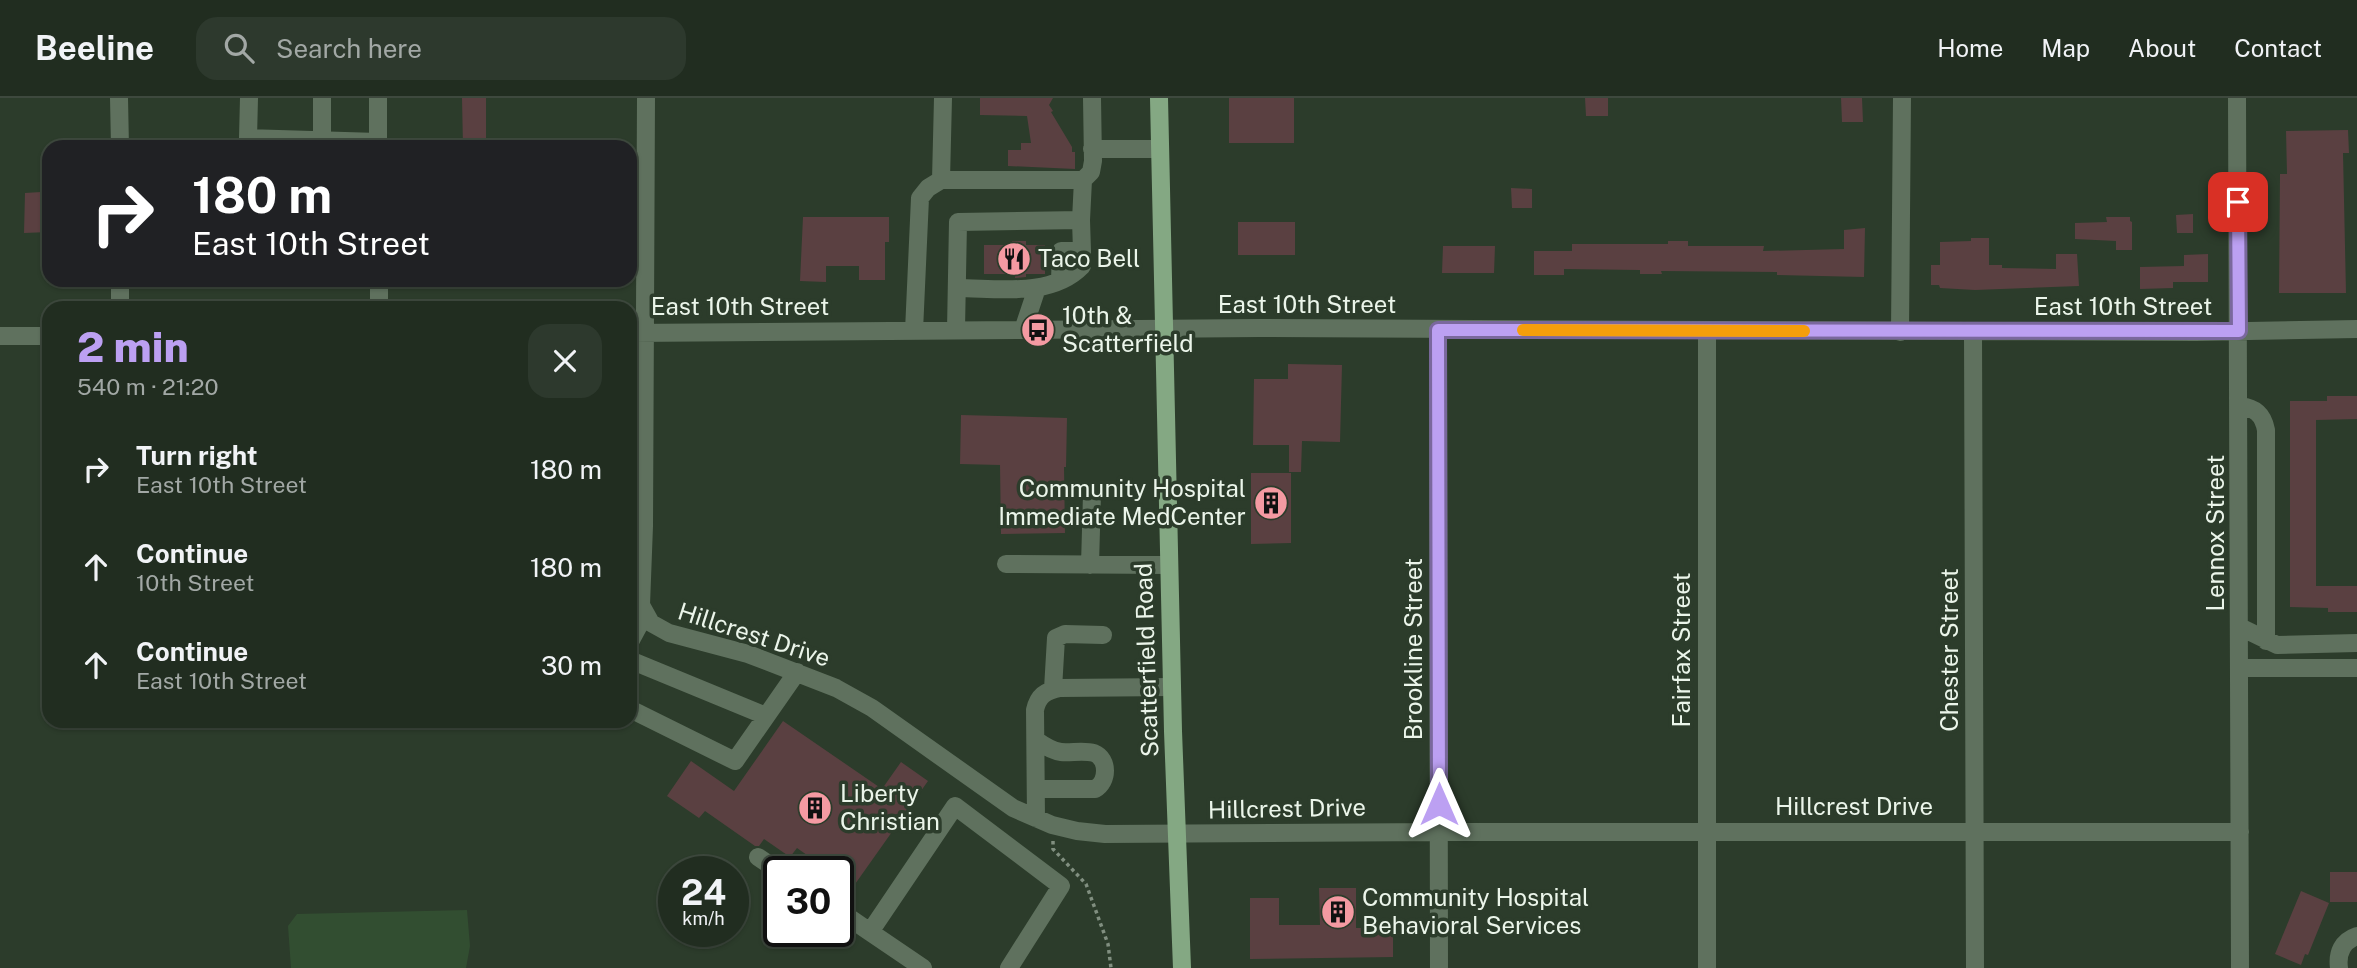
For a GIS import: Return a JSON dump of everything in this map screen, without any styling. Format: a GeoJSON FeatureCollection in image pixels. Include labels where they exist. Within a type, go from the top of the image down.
{"type":"FeatureCollection","features":[{"type":"Feature","properties":{"kind":"main road","name":"Scatterfield Road"},"geometry":{"type":"LineString","coordinates":[[1159,98],[1172,687],[1182,968]]}},
{"type":"Feature","properties":{"kind":"street"},"geometry":{"type":"LineString","coordinates":[[120,98],[120,140]]}},
{"type":"Feature","properties":{"kind":"street"},"geometry":{"type":"LineString","coordinates":[[248,98],[248,138],[322,140],[322,98]]}},
{"type":"Feature","properties":{"kind":"street"},"geometry":{"type":"LineString","coordinates":[[378,98],[378,140]]}},
{"type":"Feature","properties":{"kind":"street"},"geometry":{"type":"LineString","coordinates":[[637,629],[645,614],[641,604],[637,332],[646,98]]}},
{"type":"Feature","properties":{"kind":"street"},"geometry":{"type":"LineString","coordinates":[[941,180],[943,98]]}},
{"type":"Feature","properties":{"kind":"street"},"geometry":{"type":"LineString","coordinates":[[957,288],[1037,288],[1073,275],[1082,265],[1083,180],[1091,172],[1092,98]]}},
{"type":"Feature","properties":{"kind":"street"},"geometry":{"type":"LineString","coordinates":[[1900,331],[1902,98]]}},
{"type":"Feature","properties":{"kind":"street","name":"Lennox Street"},"geometry":{"type":"LineString","coordinates":[[2237,98],[2240,968]]}},
{"type":"Feature","properties":{"kind":"street"},"geometry":{"type":"LineString","coordinates":[[1093,149],[1160,149]]}},
{"type":"Feature","properties":{"kind":"street"},"geometry":{"type":"LineString","coordinates":[[914,331],[920,198],[928,188],[941,180],[1083,180]]}},
{"type":"Feature","properties":{"kind":"street"},"geometry":{"type":"LineString","coordinates":[[956,330],[958,222],[1081,220]]}},
{"type":"Feature","properties":{"kind":"street"},"geometry":{"type":"LineString","coordinates":[[1023,330],[1037,288]]}},
{"type":"Feature","properties":{"kind":"street","name":"East 10th Street"},"geometry":{"type":"LineString","coordinates":[[637,332],[2357,329]]}},
{"type":"Feature","properties":{"kind":"street","name":"Brookline Street"},"geometry":{"type":"LineString","coordinates":[[1438,330],[1439,968]]}},
{"type":"Feature","properties":{"kind":"street","name":"Fairfax Street"},"geometry":{"type":"LineString","coordinates":[[1707,331],[1707,968]]}},
{"type":"Feature","properties":{"kind":"street","name":"Chester Street"},"geometry":{"type":"LineString","coordinates":[[1973,331],[1975,968]]}},
{"type":"Feature","properties":{"kind":"street"},"geometry":{"type":"LineString","coordinates":[[0,336],[42,335]]}},
{"type":"Feature","properties":{"kind":"street"},"geometry":{"type":"LineString","coordinates":[[2239,407],[2257,412],[2264,419],[2266,430],[2266,641]]}},
{"type":"Feature","properties":{"kind":"street"},"geometry":{"type":"LineString","coordinates":[[1090,565],[1093,494]]}},
{"type":"Feature","properties":{"kind":"street"},"geometry":{"type":"LineString","coordinates":[[1006,564],[1169,565]]}},
{"type":"Feature","properties":{"kind":"street","name":"Hillcrest Drive"},"geometry":{"type":"LineString","coordinates":[[645,614],[659,629],[669,634],[748,654],[836,688],[872,708],[1004,803],[1044,822],[1077,831],[1105,834],[2240,832]]}},
{"type":"Feature","properties":{"kind":"street"},"geometry":{"type":"LineString","coordinates":[[2240,627],[2277,645],[2357,643]]}},
{"type":"Feature","properties":{"kind":"street"},"geometry":{"type":"LineString","coordinates":[[1053,689],[1056,638],[1065,634],[1103,635]]}},
{"type":"Feature","properties":{"kind":"street"},"geometry":{"type":"LineString","coordinates":[[637,663],[766,716]]}},
{"type":"Feature","properties":{"kind":"street"},"geometry":{"type":"LineString","coordinates":[[2240,668],[2357,668]]}},
{"type":"Feature","properties":{"kind":"street"},"geometry":{"type":"LineString","coordinates":[[637,712],[736,761],[797,672]]}},
{"type":"Feature","properties":{"kind":"street"},"geometry":{"type":"LineString","coordinates":[[1044,822],[1036,789],[1037,703],[1041,696],[1053,689],[1172,687]]}},
{"type":"Feature","properties":{"kind":"street"},"geometry":{"type":"LineString","coordinates":[[1036,740],[1056,751],[1094,753],[1100,757],[1105,768],[1103,782],[1095,789],[1036,789]]}},
{"type":"Feature","properties":{"kind":"street"},"geometry":{"type":"LineString","coordinates":[[988,831],[1004,803]]}},
{"type":"Feature","properties":{"kind":"street"},"geometry":{"type":"LineString","coordinates":[[870,932],[955,806],[1061,886],[1009,968]]}},
{"type":"Feature","properties":{"kind":"street"},"geometry":{"type":"LineString","coordinates":[[758,857],[763,860]]}},
{"type":"Feature","properties":{"kind":"street"},"geometry":{"type":"LineString","coordinates":[[854,921],[923,968]]}},
{"type":"Feature","properties":{"kind":"street"},"geometry":{"type":"LineString","coordinates":[[2339,968],[2340,951],[2345,943],[2357,936]]}},
{"type":"Feature","properties":{"kind":"path"},"geometry":{"type":"LineString","coordinates":[[1044,822],[1053,849],[1086,884],[1108,944],[1111,968]]}},
{"type":"Feature","properties":{"kind":"green space"},"geometry":{"type":"Polygon","coordinates":[[[467,910],[470,946],[466,968],[291,968],[288,926],[297,914],[467,910]]]}},
{"type":"Feature","properties":{"kind":"building"},"geometry":{"type":"Polygon","coordinates":[[[462,98],[486,98],[486,140],[463,140],[462,98]]]}},
{"type":"Feature","properties":{"kind":"building"},"geometry":{"type":"Polygon","coordinates":[[[980,98],[1053,98],[1049,105],[1053,111],[1051,112],[1072,147],[1072,152],[1075,152],[1075,169],[1008,166],[1008,150],[1021,150],[1021,143],[1031,143],[1027,116],[980,115],[980,98]]]}},
{"type":"Feature","properties":{"kind":"building"},"geometry":{"type":"Polygon","coordinates":[[[1229,98],[1294,98],[1294,143],[1229,143],[1229,98]]]}},
{"type":"Feature","properties":{"kind":"building"},"geometry":{"type":"Polygon","coordinates":[[[1585,98],[1608,98],[1608,116],[1586,116],[1585,98]]]}},
{"type":"Feature","properties":{"kind":"building"},"geometry":{"type":"Polygon","coordinates":[[[1841,98],[1862,98],[1863,122],[1842,122],[1841,98]]]}},
{"type":"Feature","properties":{"kind":"building"},"geometry":{"type":"Polygon","coordinates":[[[2348,130],[2349,153],[2343,153],[2346,293],[2279,293],[2280,174],[2287,174],[2286,131],[2348,130]]]}},
{"type":"Feature","properties":{"kind":"building"},"geometry":{"type":"Polygon","coordinates":[[[1511,188],[1532,189],[1532,208],[1512,208],[1511,188]]]}},
{"type":"Feature","properties":{"kind":"building"},"geometry":{"type":"Polygon","coordinates":[[[41,192],[42,232],[24,233],[25,193],[41,192]]]}},
{"type":"Feature","properties":{"kind":"building"},"geometry":{"type":"Polygon","coordinates":[[[2193,214],[2193,233],[2177,233],[2176,215],[2193,214]]]}},
{"type":"Feature","properties":{"kind":"building"},"geometry":{"type":"Polygon","coordinates":[[[803,217],[889,217],[889,242],[885,242],[885,280],[859,280],[859,266],[826,266],[826,282],[800,281],[803,217]]]}},
{"type":"Feature","properties":{"kind":"building"},"geometry":{"type":"Polygon","coordinates":[[[2106,217],[2130,217],[2132,250],[2116,250],[2116,241],[2075,239],[2075,223],[2107,222],[2106,217]]]}},
{"type":"Feature","properties":{"kind":"building"},"geometry":{"type":"Polygon","coordinates":[[[1238,222],[1295,222],[1295,255],[1238,255],[1238,222]]]}},
{"type":"Feature","properties":{"kind":"building"},"geometry":{"type":"Polygon","coordinates":[[[1865,228],[1864,277],[1777,275],[1777,272],[1661,271],[1662,274],[1640,274],[1640,270],[1564,269],[1564,275],[1534,275],[1534,251],[1572,251],[1572,244],[1668,244],[1668,241],[1688,241],[1688,246],[1764,246],[1763,251],[1844,249],[1844,230],[1865,228]]]}},
{"type":"Feature","properties":{"kind":"building"},"geometry":{"type":"Polygon","coordinates":[[[1971,238],[1989,238],[1989,265],[2002,265],[2002,268],[2056,269],[2056,254],[2077,254],[2079,286],[1975,290],[1931,285],[1931,265],[1940,265],[1940,242],[1971,241],[1971,238]]]}},
{"type":"Feature","properties":{"kind":"building","name":"Taco Bell"},"geometry":{"type":"Polygon","coordinates":[[[1012,241],[1026,241],[1026,245],[1045,245],[1045,274],[1026,274],[1026,277],[1015,278],[1015,274],[984,274],[984,245],[1013,245],[1012,241]]]}},
{"type":"Feature","properties":{"kind":"building"},"geometry":{"type":"Polygon","coordinates":[[[1443,246],[1495,246],[1494,273],[1442,273],[1443,246]]]}},
{"type":"Feature","properties":{"kind":"building"},"geometry":{"type":"Polygon","coordinates":[[[2208,254],[2208,282],[2173,282],[2173,288],[2140,289],[2140,267],[2184,266],[2184,255],[2208,254]]]}},
{"type":"Feature","properties":{"kind":"building"},"geometry":{"type":"Polygon","coordinates":[[[1288,364],[1342,365],[1340,442],[1302,441],[1301,472],[1289,472],[1289,445],[1253,445],[1254,379],[1288,379],[1288,364]]]}},
{"type":"Feature","properties":{"kind":"building"},"geometry":{"type":"Polygon","coordinates":[[[2327,396],[2357,396],[2357,419],[2316,420],[2316,586],[2357,586],[2357,612],[2328,612],[2328,608],[2290,607],[2290,401],[2327,401],[2327,396]]]}},
{"type":"Feature","properties":{"kind":"building"},"geometry":{"type":"Polygon","coordinates":[[[961,415],[1067,418],[1064,467],[1065,533],[1001,534],[1000,465],[960,464],[961,415]]]}},
{"type":"Feature","properties":{"kind":"building","name":"Community Hospital Immediate MedCenter"},"geometry":{"type":"Polygon","coordinates":[[[1251,473],[1291,473],[1291,543],[1251,544],[1251,473]]]}},
{"type":"Feature","properties":{"kind":"building","name":"Liberty Christian"},"geometry":{"type":"Polygon","coordinates":[[[783,721],[882,789],[901,762],[928,781],[854,886],[854,856],[808,856],[797,848],[789,856],[764,839],[759,846],[755,846],[705,811],[699,818],[667,796],[691,761],[734,791],[783,721]]]}},
{"type":"Feature","properties":{"kind":"building"},"geometry":{"type":"Polygon","coordinates":[[[2330,872],[2357,872],[2357,902],[2330,902],[2330,872]]]}},
{"type":"Feature","properties":{"kind":"building","name":"Community Hospital Behavioral Services"},"geometry":{"type":"Polygon","coordinates":[[[1319,888],[1356,888],[1356,928],[1367,928],[1367,933],[1393,932],[1393,957],[1250,959],[1250,898],[1279,898],[1279,925],[1320,925],[1319,888]]]}},
{"type":"Feature","properties":{"kind":"building"},"geometry":{"type":"Polygon","coordinates":[[[2301,891],[2329,903],[2308,955],[2305,954],[2301,965],[2275,954],[2301,891]]]}},
{"type":"Feature","properties":{"kind":"slow traffic"},"geometry":{"type":"LineString","coordinates":[[1523,330],[1804,331]]}},
{"type":"Feature","properties":{"kind":"place","name":"Taco Bell"},"geometry":{"type":"Point","coordinates":[1014,259]}},
{"type":"Feature","properties":{"kind":"place","name":"10th & Scatterfield"},"geometry":{"type":"Point","coordinates":[1038,330]}},
{"type":"Feature","properties":{"kind":"place","name":"Community Hospital Immediate MedCenter"},"geometry":{"type":"Point","coordinates":[1271,503]}},
{"type":"Feature","properties":{"kind":"place","name":"Liberty Christian"},"geometry":{"type":"Point","coordinates":[815,808]}},
{"type":"Feature","properties":{"kind":"place","name":"Community Hospital Behavioral Services"},"geometry":{"type":"Point","coordinates":[1338,912]}},
{"type":"Feature","properties":{"kind":"route"},"geometry":{"type":"LineString","coordinates":[[1439,804],[1438,330],[2239,331],[2238,202]]}}]}
